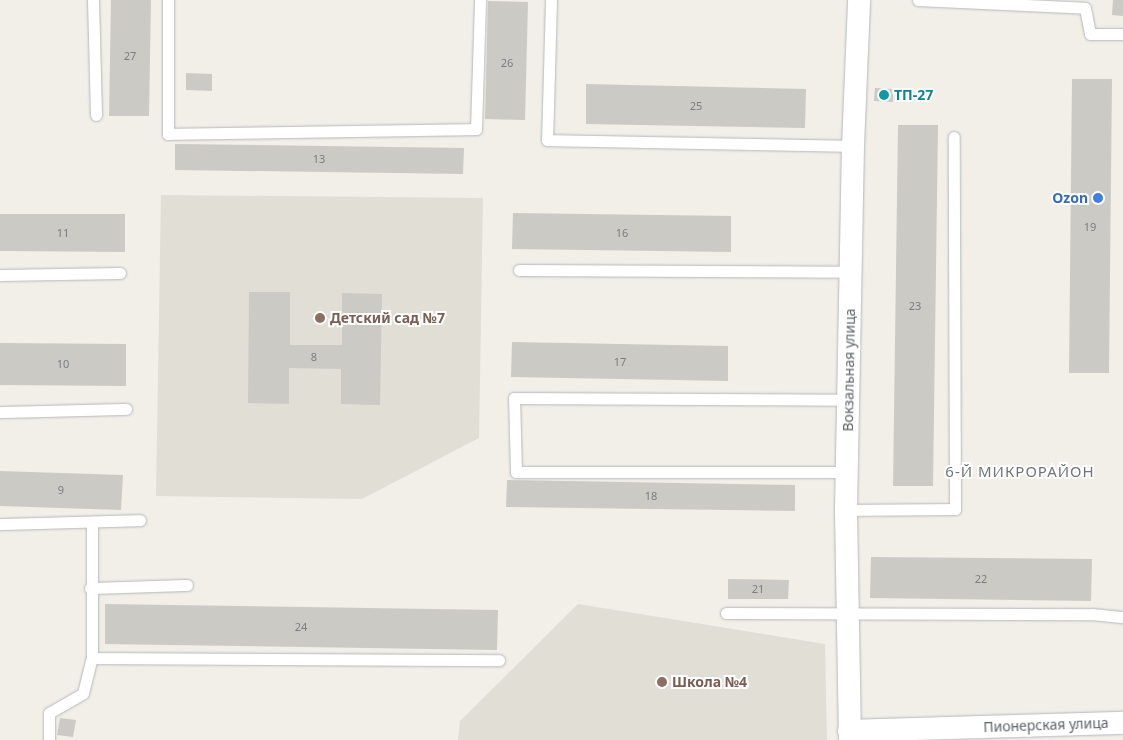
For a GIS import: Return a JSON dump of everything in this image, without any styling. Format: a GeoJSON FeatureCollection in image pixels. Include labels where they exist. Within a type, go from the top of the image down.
{"type":"FeatureCollection","features":[{"type":"Feature","properties":{"kind":"street","name":"Вокзальная улица"},"geometry":{"type":"LineString","coordinates":[[850,735],[846,510],[853,146],[859,0]]}},
{"type":"Feature","properties":{"kind":"street","name":"Пионерская улица"},"geometry":{"type":"LineString","coordinates":[[850,735],[1123,723]]}},
{"type":"Feature","properties":{"kind":"lane"},"geometry":{"type":"LineString","coordinates":[[93,0],[96,116]]}},
{"type":"Feature","properties":{"kind":"lane"},"geometry":{"type":"LineString","coordinates":[[168,0],[168,134],[476,129],[480,0]]}},
{"type":"Feature","properties":{"kind":"lane"},"geometry":{"type":"LineString","coordinates":[[550,0],[547,140],[853,146]]}},
{"type":"Feature","properties":{"kind":"lane"},"geometry":{"type":"LineString","coordinates":[[918,0],[1085,8],[1090,34],[1123,34]]}},
{"type":"Feature","properties":{"kind":"lane"},"geometry":{"type":"LineString","coordinates":[[846,510],[955,509],[954,138]]}},
{"type":"Feature","properties":{"kind":"lane"},"geometry":{"type":"LineString","coordinates":[[519,270],[850,272]]}},
{"type":"Feature","properties":{"kind":"lane"},"geometry":{"type":"LineString","coordinates":[[0,275],[120,273]]}},
{"type":"Feature","properties":{"kind":"lane"},"geometry":{"type":"LineString","coordinates":[[847,472],[516,472],[514,398],[848,400]]}},
{"type":"Feature","properties":{"kind":"lane"},"geometry":{"type":"LineString","coordinates":[[0,412],[126,409]]}},
{"type":"Feature","properties":{"kind":"lane"},"geometry":{"type":"LineString","coordinates":[[0,524],[140,520]]}},
{"type":"Feature","properties":{"kind":"lane"},"geometry":{"type":"LineString","coordinates":[[48,740],[49,713],[83,693],[92,658],[90,588],[92,522]]}},
{"type":"Feature","properties":{"kind":"lane"},"geometry":{"type":"LineString","coordinates":[[90,588],[187,586]]}},
{"type":"Feature","properties":{"kind":"lane"},"geometry":{"type":"LineString","coordinates":[[726,613],[1092,614],[1123,617]]}},
{"type":"Feature","properties":{"kind":"lane"},"geometry":{"type":"LineString","coordinates":[[92,658],[499,660]]}},
{"type":"Feature","properties":{"kind":"shaded area","name":"Детский сад №7"},"geometry":{"type":"Polygon","coordinates":[[[161,195],[483,198],[479,438],[362,499],[156,496],[161,195]]]}},
{"type":"Feature","properties":{"kind":"shaded area","name":"Школа №4"},"geometry":{"type":"Polygon","coordinates":[[[578,604],[825,644],[827,740],[458,740],[460,721],[578,604]]]}},
{"type":"Feature","properties":{"kind":"building"},"geometry":{"type":"Polygon","coordinates":[[[111,0],[151,0],[149,116],[109,116],[111,0]]]}},
{"type":"Feature","properties":{"kind":"building"},"geometry":{"type":"Polygon","coordinates":[[[1113,0],[1123,0],[1123,16],[1112,15],[1113,0]]]}},
{"type":"Feature","properties":{"kind":"building"},"geometry":{"type":"Polygon","coordinates":[[[488,1],[528,2],[525,120],[485,119],[488,1]]]}},
{"type":"Feature","properties":{"kind":"building"},"geometry":{"type":"Polygon","coordinates":[[[186,73],[212,74],[212,91],[186,90],[186,73]]]}},
{"type":"Feature","properties":{"kind":"building"},"geometry":{"type":"Polygon","coordinates":[[[1072,79],[1112,79],[1109,373],[1069,373],[1072,79]]]}},
{"type":"Feature","properties":{"kind":"building"},"geometry":{"type":"Polygon","coordinates":[[[586,84],[806,89],[805,128],[586,124],[586,84]]]}},
{"type":"Feature","properties":{"kind":"building","name":"ТП-27"},"geometry":{"type":"Polygon","coordinates":[[[875,88],[893,89],[893,102],[874,101],[875,88]]]}},
{"type":"Feature","properties":{"kind":"building"},"geometry":{"type":"Polygon","coordinates":[[[898,125],[938,125],[933,486],[893,486],[898,125]]]}},
{"type":"Feature","properties":{"kind":"building"},"geometry":{"type":"Polygon","coordinates":[[[175,144],[464,148],[463,174],[175,170],[175,144]]]}},
{"type":"Feature","properties":{"kind":"building"},"geometry":{"type":"Polygon","coordinates":[[[513,213],[731,216],[731,252],[512,249],[513,213]]]}},
{"type":"Feature","properties":{"kind":"building"},"geometry":{"type":"Polygon","coordinates":[[[0,214],[125,214],[125,252],[0,251],[0,214]]]}},
{"type":"Feature","properties":{"kind":"building"},"geometry":{"type":"Polygon","coordinates":[[[249,292],[290,292],[290,345],[342,345],[342,293],[382,294],[380,405],[341,404],[341,369],[289,368],[289,404],[248,403],[249,292]]]}},
{"type":"Feature","properties":{"kind":"building"},"geometry":{"type":"Polygon","coordinates":[[[512,342],[728,346],[728,381],[511,377],[512,342]]]}},
{"type":"Feature","properties":{"kind":"building"},"geometry":{"type":"Polygon","coordinates":[[[0,343],[126,344],[126,386],[0,385],[0,343]]]}},
{"type":"Feature","properties":{"kind":"building"},"geometry":{"type":"Polygon","coordinates":[[[0,471],[123,475],[121,510],[0,506],[0,471]]]}},
{"type":"Feature","properties":{"kind":"building"},"geometry":{"type":"Polygon","coordinates":[[[507,480],[795,485],[795,511],[506,507],[507,480]]]}},
{"type":"Feature","properties":{"kind":"building"},"geometry":{"type":"Polygon","coordinates":[[[871,557],[1092,559],[1091,601],[870,598],[871,557]]]}},
{"type":"Feature","properties":{"kind":"building"},"geometry":{"type":"Polygon","coordinates":[[[728,579],[789,580],[788,599],[728,599],[728,579]]]}},
{"type":"Feature","properties":{"kind":"building"},"geometry":{"type":"Polygon","coordinates":[[[105,604],[498,610],[497,650],[105,644],[105,604]]]}},
{"type":"Feature","properties":{"kind":"building"},"geometry":{"type":"Polygon","coordinates":[[[60,718],[76,720],[73,737],[57,735],[60,718]]]}},
{"type":"Feature","properties":{"kind":"place","name":"ТП-27"},"geometry":{"type":"Point","coordinates":[884,95]}},
{"type":"Feature","properties":{"kind":"place","name":"Ozon"},"geometry":{"type":"Point","coordinates":[1098,198]}},
{"type":"Feature","properties":{"kind":"place","name":"Детский сад №7"},"geometry":{"type":"Point","coordinates":[320,318]}},
{"type":"Feature","properties":{"kind":"place","name":"Школа №4"},"geometry":{"type":"Point","coordinates":[662,682]}},
{"type":"Feature","properties":{"kind":"district","name":"6-Й МИКРОРАЙОН"},"geometry":{"type":"Point","coordinates":[1020,472]}}]}
